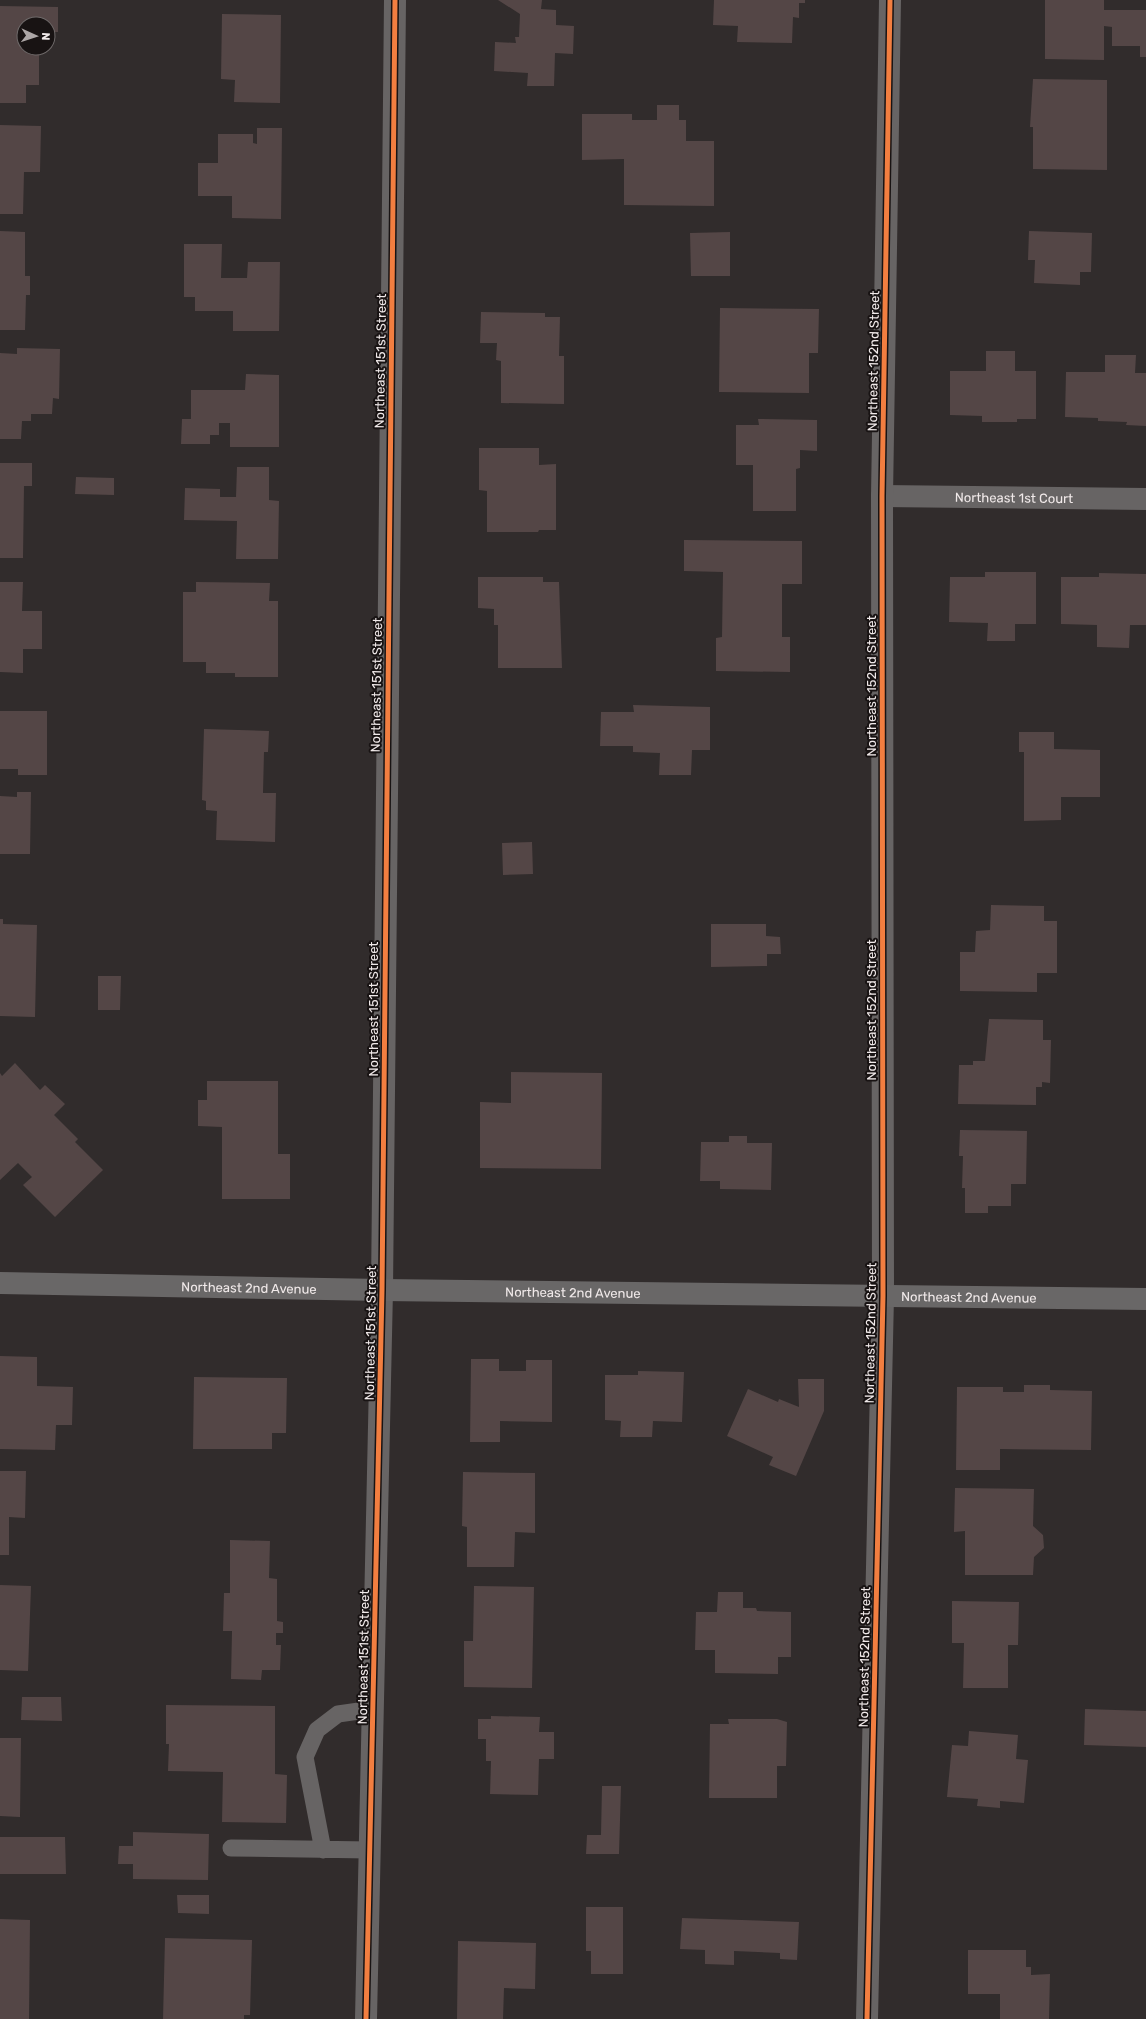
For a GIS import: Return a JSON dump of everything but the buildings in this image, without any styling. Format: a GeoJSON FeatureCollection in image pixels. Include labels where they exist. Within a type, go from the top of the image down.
{"type":"FeatureCollection","features":[{"type":"Feature","properties":{"kind":"street","name":"Northeast 151st Street"},"geometry":{"type":"LineString","coordinates":[[366,2019],[382,1290],[394,0]]}},
{"type":"Feature","properties":{"kind":"street","name":"Northeast 152nd Street"},"geometry":{"type":"LineString","coordinates":[[867,2019],[883,1296],[882,496],[890,0]]}},
{"type":"Feature","properties":{"kind":"street","name":"Northeast 1st Court"},"geometry":{"type":"LineString","coordinates":[[882,496],[1146,499]]}},
{"type":"Feature","properties":{"kind":"street","name":"Northeast 2nd Avenue"},"geometry":{"type":"LineString","coordinates":[[0,1283],[382,1290],[1146,1299]]}},
{"type":"Feature","properties":{"kind":"lane"},"geometry":{"type":"LineString","coordinates":[[324,1850],[305,1757],[316,1730],[338,1714],[373,1710]]}},
{"type":"Feature","properties":{"kind":"lane"},"geometry":{"type":"LineString","coordinates":[[231,1848],[370,1850]]}},
{"type":"Feature","properties":{"kind":"cycle path"},"geometry":{"type":"LineString","coordinates":[[366,2019],[382,1290],[395,0]]}},
{"type":"Feature","properties":{"kind":"cycle path"},"geometry":{"type":"LineString","coordinates":[[867,2019],[883,1296],[882,496],[890,0]]}}]}
